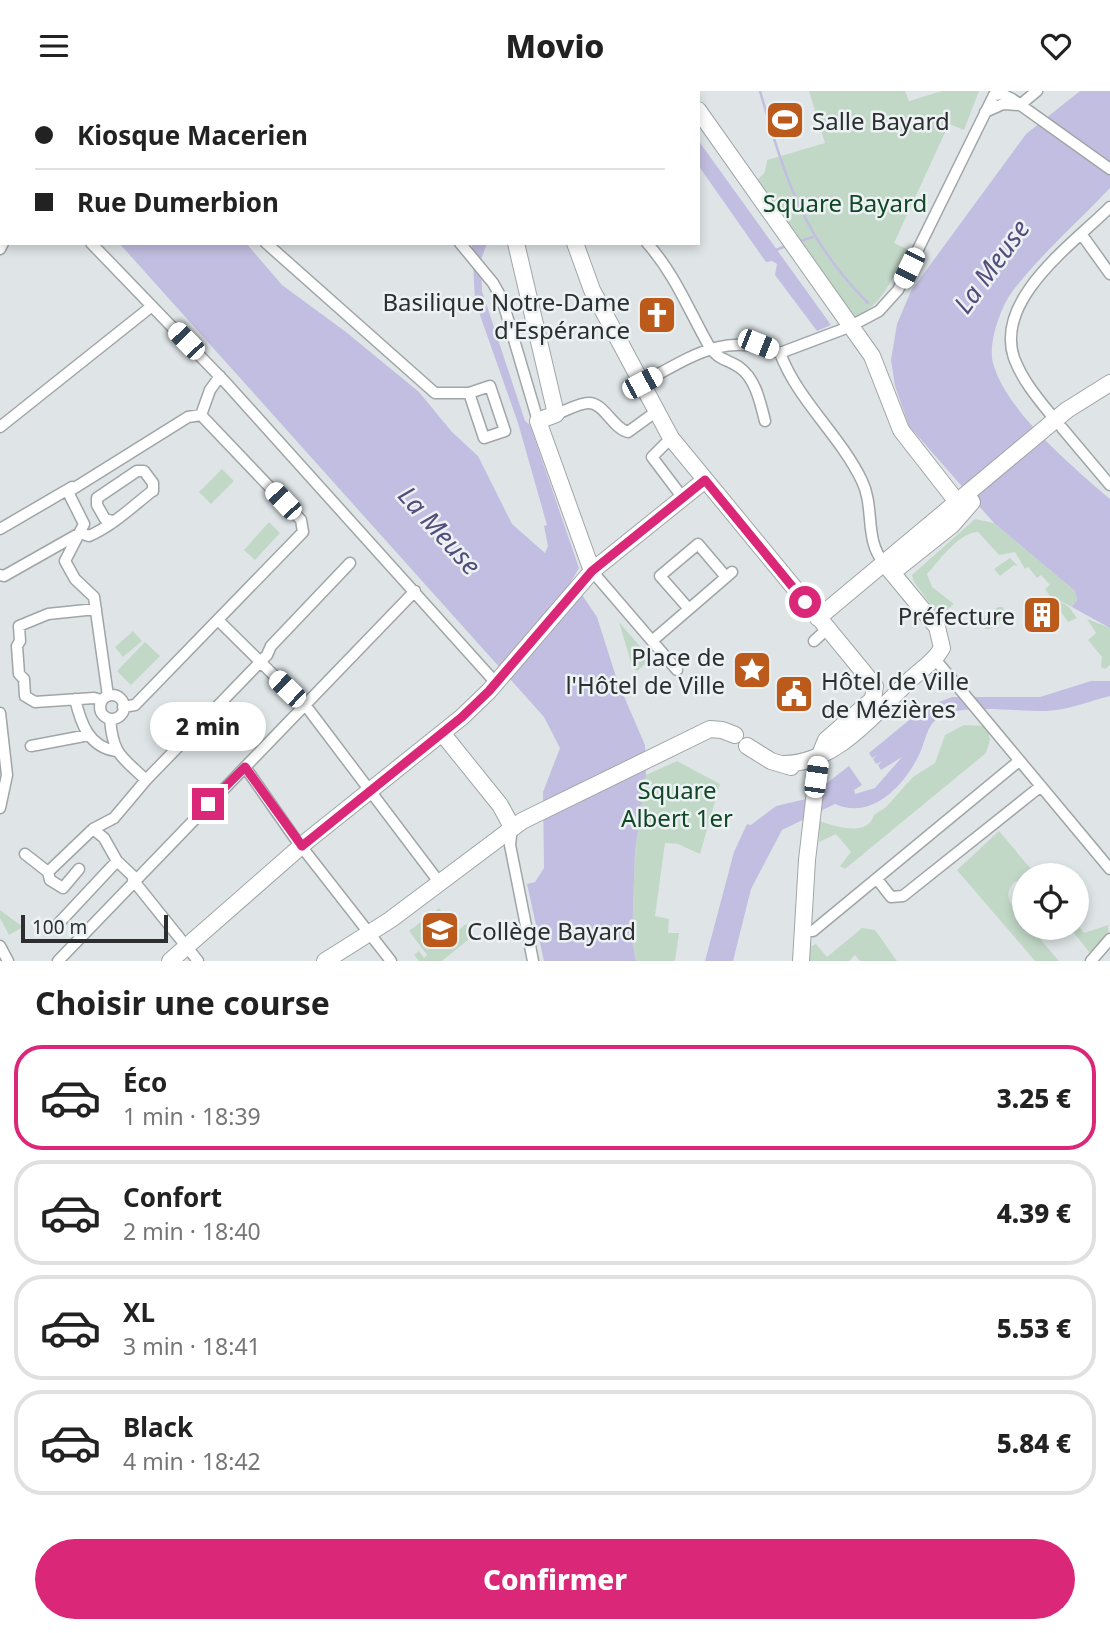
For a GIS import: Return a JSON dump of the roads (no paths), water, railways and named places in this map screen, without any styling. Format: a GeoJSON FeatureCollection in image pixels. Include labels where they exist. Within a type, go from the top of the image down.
{"type":"FeatureCollection","features":[{"type":"Feature","properties":{"kind":"main road"},"geometry":{"type":"LineString","coordinates":[[700,113],[872,356],[901,430],[965,501]]}},
{"type":"Feature","properties":{"kind":"main road"},"geometry":{"type":"LineString","coordinates":[[516,245],[556,414],[538,421],[592,571]]}},
{"type":"Feature","properties":{"kind":"main road"},"geometry":{"type":"LineString","coordinates":[[576,245],[592,290],[671,438],[820,629],[873,683],[876,693],[873,699],[826,740],[819,757],[801,961]]}},
{"type":"Feature","properties":{"kind":"main road"},"geometry":{"type":"LineString","coordinates":[[820,629],[888,567],[1055,427],[1109,392]]}},
{"type":"Feature","properties":{"kind":"main road"},"geometry":{"type":"LineString","coordinates":[[170,961],[302,846],[442,733],[496,683],[592,571],[705,480]]}},
{"type":"Feature","properties":{"kind":"main road"},"geometry":{"type":"LineString","coordinates":[[784,764],[819,757],[890,704],[942,648],[941,637],[888,567]]}},
{"type":"Feature","properties":{"kind":"main road"},"geometry":{"type":"LineString","coordinates":[[325,961],[370,933],[512,827],[689,741],[729,732],[771,761],[784,764],[816,781]]}},
{"type":"Feature","properties":{"kind":"main road"},"geometry":{"type":"LineString","coordinates":[[442,733],[500,805],[512,827]]}},
{"type":"Feature","properties":{"kind":"street"},"geometry":{"type":"LineString","coordinates":[[1020,106],[1037,91]]}},
{"type":"Feature","properties":{"kind":"street"},"geometry":{"type":"LineString","coordinates":[[780,353],[849,327],[879,311],[898,290],[985,112],[999,100],[1020,106],[1110,169]]}},
{"type":"Feature","properties":{"kind":"street"},"geometry":{"type":"LineString","coordinates":[[1110,207],[1030,287],[1020,303],[1010,338],[1020,372],[1055,427],[1110,485]]}},
{"type":"Feature","properties":{"kind":"street"},"geometry":{"type":"LineString","coordinates":[[1082,235],[1110,274]]}},
{"type":"Feature","properties":{"kind":"street"},"geometry":{"type":"LineString","coordinates":[[93,245],[220,376],[496,683]]}},
{"type":"Feature","properties":{"kind":"street"},"geometry":{"type":"LineString","coordinates":[[270,245],[435,393],[469,393],[490,386],[505,431],[484,438],[469,393]]}},
{"type":"Feature","properties":{"kind":"street"},"geometry":{"type":"LineString","coordinates":[[462,245],[493,283],[502,299],[538,421]]}},
{"type":"Feature","properties":{"kind":"street"},"geometry":{"type":"LineString","coordinates":[[648,245],[687,299],[710,347],[720,360],[739,367],[750,378],[765,421]]}},
{"type":"Feature","properties":{"kind":"street"},"geometry":{"type":"LineString","coordinates":[[0,427],[152,306]]}},
{"type":"Feature","properties":{"kind":"street"},"geometry":{"type":"LineString","coordinates":[[642,383],[710,347],[758,344],[780,353],[795,383],[860,478],[870,512],[872,544],[888,567]]}},
{"type":"Feature","properties":{"kind":"street"},"geometry":{"type":"LineString","coordinates":[[201,415],[210,390],[220,376]]}},
{"type":"Feature","properties":{"kind":"street"},"geometry":{"type":"LineString","coordinates":[[556,414],[587,402],[596,405],[620,430],[628,432],[657,411]]}},
{"type":"Feature","properties":{"kind":"street"},"geometry":{"type":"LineString","coordinates":[[0,529],[188,417],[201,415]]}},
{"type":"Feature","properties":{"kind":"street"},"geometry":{"type":"LineString","coordinates":[[123,707],[135,705],[219,621],[300,535],[303,528],[283,501],[201,415]]}},
{"type":"Feature","properties":{"kind":"street"},"geometry":{"type":"LineString","coordinates":[[671,438],[652,457],[683,498]]}},
{"type":"Feature","properties":{"kind":"street"},"geometry":{"type":"LineString","coordinates":[[0,575],[4,576],[80,533],[89,536],[113,521],[153,491],[153,483],[144,471],[137,471],[97,498],[97,505],[105,519],[113,521]]}},
{"type":"Feature","properties":{"kind":"street"},"geometry":{"type":"LineString","coordinates":[[72,487],[68,496],[84,524],[65,561],[75,579],[94,597],[105,698],[101,712],[110,719],[112,743],[116,751],[146,780]]}},
{"type":"Feature","properties":{"kind":"street"},"geometry":{"type":"LineString","coordinates":[[652,641],[689,609],[729,574],[698,544],[660,576],[689,609]]}},
{"type":"Feature","properties":{"kind":"street"},"geometry":{"type":"LineString","coordinates":[[48,872],[93,829],[114,818],[146,780],[260,662],[271,646],[350,563]]}},
{"type":"Feature","properties":{"kind":"street"},"geometry":{"type":"LineString","coordinates":[[592,571],[677,670]]}},
{"type":"Feature","properties":{"kind":"street"},"geometry":{"type":"LineString","coordinates":[[58,961],[134,879],[415,591]]}},
{"type":"Feature","properties":{"kind":"street"},"geometry":{"type":"LineString","coordinates":[[96,609],[48,614],[19,626],[19,674],[24,679],[25,696],[35,702],[118,697],[123,707],[121,714],[110,719]]}},
{"type":"Feature","properties":{"kind":"street"},"geometry":{"type":"LineString","coordinates":[[219,621],[304,705],[439,882]]}},
{"type":"Feature","properties":{"kind":"street"},"geometry":{"type":"LineString","coordinates":[[934,658],[1110,869]]}},
{"type":"Feature","properties":{"kind":"street"},"geometry":{"type":"LineString","coordinates":[[75,699],[89,735],[101,749],[116,751]]}},
{"type":"Feature","properties":{"kind":"street"},"geometry":{"type":"LineString","coordinates":[[0,713],[7,775],[0,808]]}},
{"type":"Feature","properties":{"kind":"street"},"geometry":{"type":"LineString","coordinates":[[31,746],[89,735]]}},
{"type":"Feature","properties":{"kind":"street"},"geometry":{"type":"LineString","coordinates":[[803,931],[813,931],[1019,761]]}},
{"type":"Feature","properties":{"kind":"street"},"geometry":{"type":"LineString","coordinates":[[245,767],[391,961]]}},
{"type":"Feature","properties":{"kind":"street"},"geometry":{"type":"LineString","coordinates":[[877,879],[891,897],[903,896],[1041,786]]}},
{"type":"Feature","properties":{"kind":"street"},"geometry":{"type":"LineString","coordinates":[[512,827],[510,845],[533,961]]}},
{"type":"Feature","properties":{"kind":"street"},"geometry":{"type":"LineString","coordinates":[[93,829],[104,838],[117,861],[198,961]]}},
{"type":"Feature","properties":{"kind":"street"},"geometry":{"type":"LineString","coordinates":[[24,854],[48,872],[50,880],[63,888],[79,869]]}},
{"type":"Feature","properties":{"kind":"street"},"geometry":{"type":"LineString","coordinates":[[59,923],[117,861]]}},
{"type":"Feature","properties":{"kind":"street"},"geometry":{"type":"LineString","coordinates":[[1091,961],[1110,939]]}},
{"type":"Feature","properties":{"kind":"street"},"geometry":{"type":"LineString","coordinates":[[0,946],[8,961]]}},
{"type":"Feature","properties":{"kind":"water","name":"La Meuse"},"geometry":{"type":"Polygon","coordinates":[[[1080,91],[1110,91],[1110,188],[1012,292],[996,326],[992,355],[1000,381],[1026,419],[1060,455],[1110,499],[1110,628],[1072,607],[1077,600],[1075,591],[994,523],[909,426],[895,386],[891,360],[897,324],[911,291],[1026,134],[1080,91]]]}},
{"type":"Feature","properties":{"kind":"water"},"geometry":{"type":"Polygon","coordinates":[[[700,143],[831,325],[817,331],[775,275],[777,264],[766,262],[700,168],[700,143]]]}},
{"type":"Feature","properties":{"kind":"water","name":"La Meuse"},"geometry":{"type":"Polygon","coordinates":[[[121,245],[248,245],[282,285],[346,332],[419,392],[452,432],[478,456],[512,524],[545,553],[548,546],[544,526],[547,525],[518,423],[475,301],[472,245],[486,245],[481,260],[482,291],[525,421],[530,425],[579,568],[572,580],[597,617],[617,680],[645,745],[646,775],[635,851],[632,940],[636,961],[544,961],[527,884],[535,882],[544,868],[543,792],[560,748],[544,717],[121,245]]]}},
{"type":"Feature","properties":{"kind":"water"},"geometry":{"type":"Polygon","coordinates":[[[1091,681],[1110,681],[1110,696],[1055,710],[978,709],[941,716],[929,729],[921,752],[911,769],[884,798],[861,808],[835,804],[782,830],[751,889],[733,961],[705,961],[734,852],[747,824],[751,825],[776,806],[806,799],[849,766],[862,785],[854,790],[855,794],[875,788],[902,757],[881,770],[878,765],[882,761],[876,764],[873,759],[877,755],[872,758],[869,753],[924,708],[952,697],[1040,697],[1091,681]]]}},
{"type":"Feature","properties":{"kind":"waterway"},"geometry":{"type":"LineString","coordinates":[[760,91],[778,152],[799,205],[827,255],[868,303]]}},
{"type":"Feature","properties":{"kind":"waterway"},"geometry":{"type":"LineString","coordinates":[[800,241],[813,237]]}},
{"type":"Feature","properties":{"kind":"waterway"},"geometry":{"type":"LineString","coordinates":[[776,250],[788,245]]}},
{"type":"Feature","properties":{"kind":"place","name":"Salle Bayard"},"geometry":{"type":"Point","coordinates":[785,120]}},
{"type":"Feature","properties":{"kind":"place","name":"Basilique Notre-Dame d'Espérance"},"geometry":{"type":"Point","coordinates":[657,315]}},
{"type":"Feature","properties":{"kind":"place","name":"Préfecture"},"geometry":{"type":"Point","coordinates":[1042,615]}},
{"type":"Feature","properties":{"kind":"place","name":"Place de l'Hôtel de Ville"},"geometry":{"type":"Point","coordinates":[752,670]}},
{"type":"Feature","properties":{"kind":"place","name":"Hôtel de Ville de Mézières"},"geometry":{"type":"Point","coordinates":[794,694]}},
{"type":"Feature","properties":{"kind":"place","name":"Collège Bayard"},"geometry":{"type":"Point","coordinates":[440,930]}},
{"type":"Feature","properties":{"kind":"park label","name":"Square Bayard"},"geometry":{"type":"Point","coordinates":[845,202]}},
{"type":"Feature","properties":{"kind":"park label","name":"Square Albert 1er"},"geometry":{"type":"Point","coordinates":[677,803]}}]}
